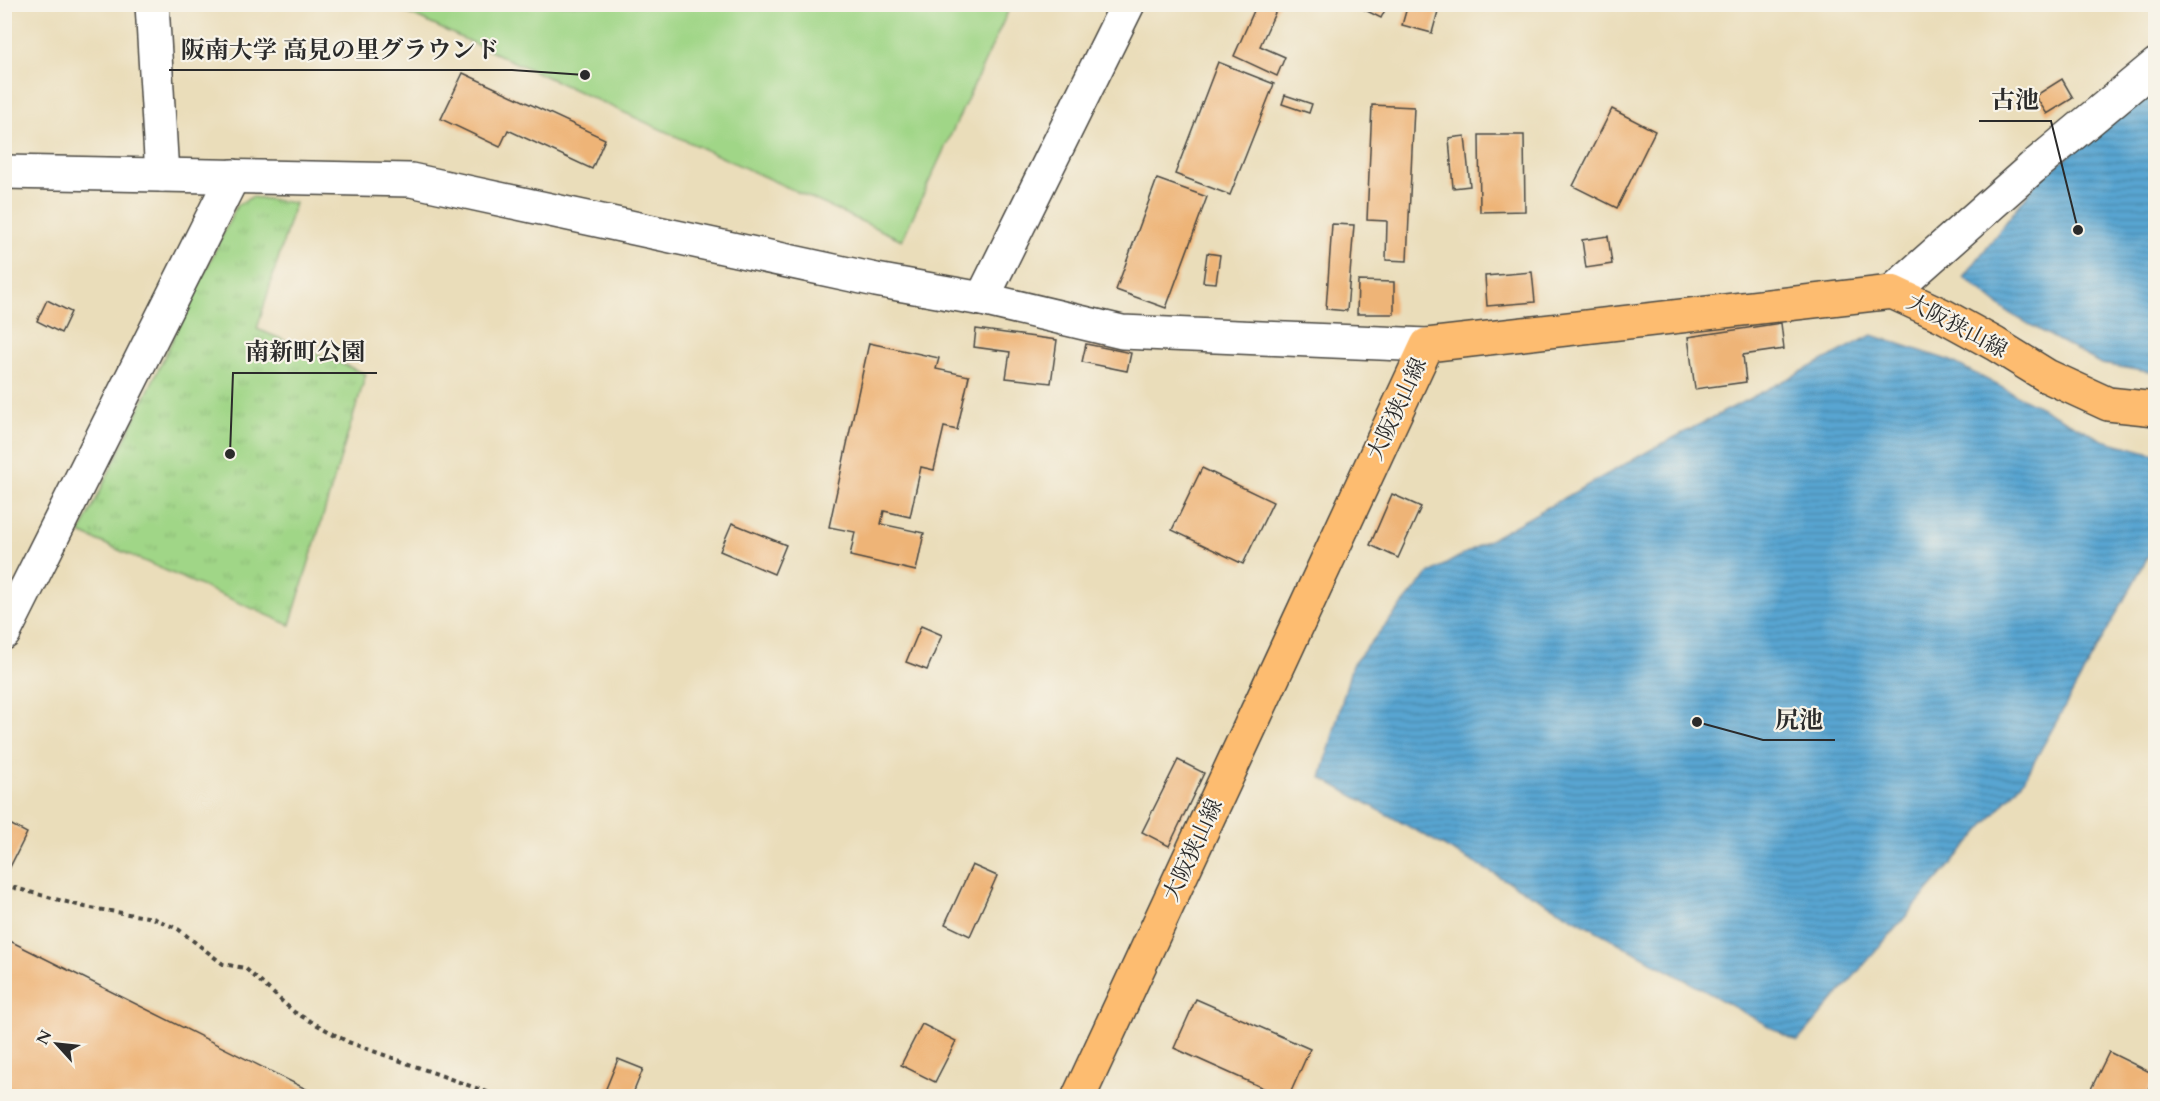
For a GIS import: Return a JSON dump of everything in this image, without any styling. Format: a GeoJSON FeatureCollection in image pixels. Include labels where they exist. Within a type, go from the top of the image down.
{"type":"FeatureCollection","features":[{"type":"Feature","properties":{"kind":"main road","name":"大阪狭山線"},"geometry":{"type":"LineString","coordinates":[[1079,1096],[1427,345],[1892,292],[1964,327],[2047,376],[2108,404],[2156,409]]}},
{"type":"Feature","properties":{"kind":"street"},"geometry":{"type":"LineString","coordinates":[[152,4],[162,175]]}},
{"type":"Feature","properties":{"kind":"street"},"geometry":{"type":"LineString","coordinates":[[982,299],[1128,4]]}},
{"type":"Feature","properties":{"kind":"street"},"geometry":{"type":"LineString","coordinates":[[1892,292],[2032,168],[2156,65]]}},
{"type":"Feature","properties":{"kind":"street"},"geometry":{"type":"LineString","coordinates":[[4,172],[411,180],[876,280],[982,299],[1122,332],[1427,345]]}},
{"type":"Feature","properties":{"kind":"street"},"geometry":{"type":"LineString","coordinates":[[4,633],[233,176]]}},
{"type":"Feature","properties":{"kind":"path"},"geometry":{"type":"LineString","coordinates":[[4,885],[85,907],[153,918],[178,929],[223,964],[245,968],[294,1012],[348,1042],[498,1096]]}},
{"type":"Feature","properties":{"kind":"green space"},"geometry":{"type":"Polygon","coordinates":[[[390,5],[1011,5],[902,240],[390,5]]]}},
{"type":"Feature","properties":{"kind":"green space"},"geometry":{"type":"Polygon","coordinates":[[[252,197],[295,203],[257,329],[366,374],[290,625],[80,533],[237,205],[252,197]]]}},
{"type":"Feature","properties":{"kind":"water"},"geometry":{"type":"Polygon","coordinates":[[[2155,84],[2155,373],[2101,364],[2007,312],[1964,277],[2036,183],[2155,84]]]}},
{"type":"Feature","properties":{"kind":"water"},"geometry":{"type":"Polygon","coordinates":[[[1872,335],[1951,361],[2103,440],[2155,454],[2155,544],[2024,780],[1797,1042],[1321,778],[1352,665],[1428,574],[1654,448],[1872,335]]]}},
{"type":"Feature","properties":{"kind":"building"},"geometry":{"type":"Polygon","coordinates":[[[1257,4],[1279,4],[1260,46],[1285,57],[1277,76],[1234,56],[1257,4]]]}},
{"type":"Feature","properties":{"kind":"building"},"geometry":{"type":"Polygon","coordinates":[[[1353,4],[1388,4],[1381,18],[1353,4]]]}},
{"type":"Feature","properties":{"kind":"building"},"geometry":{"type":"Polygon","coordinates":[[[1408,4],[1440,4],[1432,33],[1402,25],[1408,4]]]}},
{"type":"Feature","properties":{"kind":"building"},"geometry":{"type":"Polygon","coordinates":[[[1218,62],[1274,84],[1230,195],[1175,174],[1218,62]]]}},
{"type":"Feature","properties":{"kind":"building"},"geometry":{"type":"Polygon","coordinates":[[[463,73],[605,139],[592,169],[508,130],[500,147],[441,119],[463,73]]]}},
{"type":"Feature","properties":{"kind":"building"},"geometry":{"type":"Polygon","coordinates":[[[2062,79],[2073,98],[2047,114],[2035,96],[2062,79]]]}},
{"type":"Feature","properties":{"kind":"building"},"geometry":{"type":"Polygon","coordinates":[[[1285,95],[1312,104],[1309,113],[1282,104],[1285,95]]]}},
{"type":"Feature","properties":{"kind":"building"},"geometry":{"type":"Polygon","coordinates":[[[1372,105],[1414,107],[1407,261],[1386,260],[1387,221],[1367,220],[1372,105]]]}},
{"type":"Feature","properties":{"kind":"building"},"geometry":{"type":"Polygon","coordinates":[[[1612,109],[1655,131],[1617,208],[1573,186],[1612,109]]]}},
{"type":"Feature","properties":{"kind":"building"},"geometry":{"type":"Polygon","coordinates":[[[1479,135],[1524,135],[1525,211],[1480,212],[1479,135]]]}},
{"type":"Feature","properties":{"kind":"building"},"geometry":{"type":"Polygon","coordinates":[[[1465,136],[1470,186],[1453,188],[1449,138],[1465,136]]]}},
{"type":"Feature","properties":{"kind":"building"},"geometry":{"type":"Polygon","coordinates":[[[1157,179],[1207,197],[1166,308],[1116,290],[1157,179]]]}},
{"type":"Feature","properties":{"kind":"building"},"geometry":{"type":"Polygon","coordinates":[[[1332,224],[1354,225],[1347,311],[1326,309],[1332,224]]]}},
{"type":"Feature","properties":{"kind":"building"},"geometry":{"type":"Polygon","coordinates":[[[1608,236],[1612,264],[1586,268],[1582,240],[1608,236]]]}},
{"type":"Feature","properties":{"kind":"building"},"geometry":{"type":"Polygon","coordinates":[[[1207,253],[1220,255],[1216,283],[1203,282],[1207,253]]]}},
{"type":"Feature","properties":{"kind":"building"},"geometry":{"type":"Polygon","coordinates":[[[1532,272],[1535,302],[1487,306],[1485,276],[1532,272]]]}},
{"type":"Feature","properties":{"kind":"building"},"geometry":{"type":"Polygon","coordinates":[[[1358,281],[1394,282],[1394,314],[1357,314],[1358,281]]]}},
{"type":"Feature","properties":{"kind":"building"},"geometry":{"type":"Polygon","coordinates":[[[47,300],[71,312],[61,333],[37,321],[47,300]]]}},
{"type":"Feature","properties":{"kind":"building"},"geometry":{"type":"Polygon","coordinates":[[[1781,323],[1784,349],[1743,355],[1746,382],[1695,389],[1688,337],[1781,323]]]}},
{"type":"Feature","properties":{"kind":"building"},"geometry":{"type":"Polygon","coordinates":[[[976,329],[1057,340],[1051,383],[1006,378],[1010,352],[974,347],[976,329]]]}},
{"type":"Feature","properties":{"kind":"building"},"geometry":{"type":"Polygon","coordinates":[[[869,343],[939,358],[936,369],[969,376],[957,430],[944,427],[934,470],[921,467],[910,517],[884,511],[881,524],[924,533],[916,571],[850,556],[855,532],[829,527],[869,343]]]}},
{"type":"Feature","properties":{"kind":"building"},"geometry":{"type":"Polygon","coordinates":[[[1086,344],[1131,353],[1127,371],[1082,362],[1086,344]]]}},
{"type":"Feature","properties":{"kind":"building"},"geometry":{"type":"Polygon","coordinates":[[[1202,468],[1273,502],[1243,564],[1172,530],[1202,468]]]}},
{"type":"Feature","properties":{"kind":"building"},"geometry":{"type":"Polygon","coordinates":[[[1392,494],[1421,507],[1398,558],[1370,545],[1392,494]]]}},
{"type":"Feature","properties":{"kind":"building"},"geometry":{"type":"Polygon","coordinates":[[[732,523],[786,545],[774,574],[720,551],[732,523]]]}},
{"type":"Feature","properties":{"kind":"building"},"geometry":{"type":"Polygon","coordinates":[[[921,626],[942,635],[927,670],[906,662],[921,626]]]}},
{"type":"Feature","properties":{"kind":"building"},"geometry":{"type":"Polygon","coordinates":[[[1178,760],[1204,773],[1169,846],[1142,832],[1178,760]]]}},
{"type":"Feature","properties":{"kind":"building"},"geometry":{"type":"Polygon","coordinates":[[[4,821],[27,833],[7,873],[4,872],[4,821]]]}},
{"type":"Feature","properties":{"kind":"building"},"geometry":{"type":"Polygon","coordinates":[[[972,865],[997,876],[970,936],[945,924],[972,865]]]}},
{"type":"Feature","properties":{"kind":"building"},"geometry":{"type":"Polygon","coordinates":[[[4,938],[320,1096],[4,1096],[4,938]]]}},
{"type":"Feature","properties":{"kind":"building"},"geometry":{"type":"Polygon","coordinates":[[[1196,999],[1310,1049],[1289,1096],[1281,1096],[1174,1048],[1196,999]]]}},
{"type":"Feature","properties":{"kind":"building"},"geometry":{"type":"Polygon","coordinates":[[[922,1024],[956,1041],[935,1082],[901,1065],[922,1024]]]}},
{"type":"Feature","properties":{"kind":"building"},"geometry":{"type":"Polygon","coordinates":[[[2109,1052],[2156,1075],[2146,1096],[2102,1096],[2090,1091],[2109,1052]]]}},
{"type":"Feature","properties":{"kind":"building"},"geometry":{"type":"Polygon","coordinates":[[[618,1059],[643,1069],[632,1096],[603,1096],[618,1059]]]}},
{"type":"Feature","properties":{"kind":"place","name":"阪南大学 高見の里グラウンド"},"geometry":{"type":"Point","coordinates":[585,75]}},
{"type":"Feature","properties":{"kind":"place","name":"古池"},"geometry":{"type":"Point","coordinates":[2078,230]}},
{"type":"Feature","properties":{"kind":"place","name":"南新町公園"},"geometry":{"type":"Point","coordinates":[230,454]}},
{"type":"Feature","properties":{"kind":"place","name":"尻池"},"geometry":{"type":"Point","coordinates":[1697,722]}}]}
